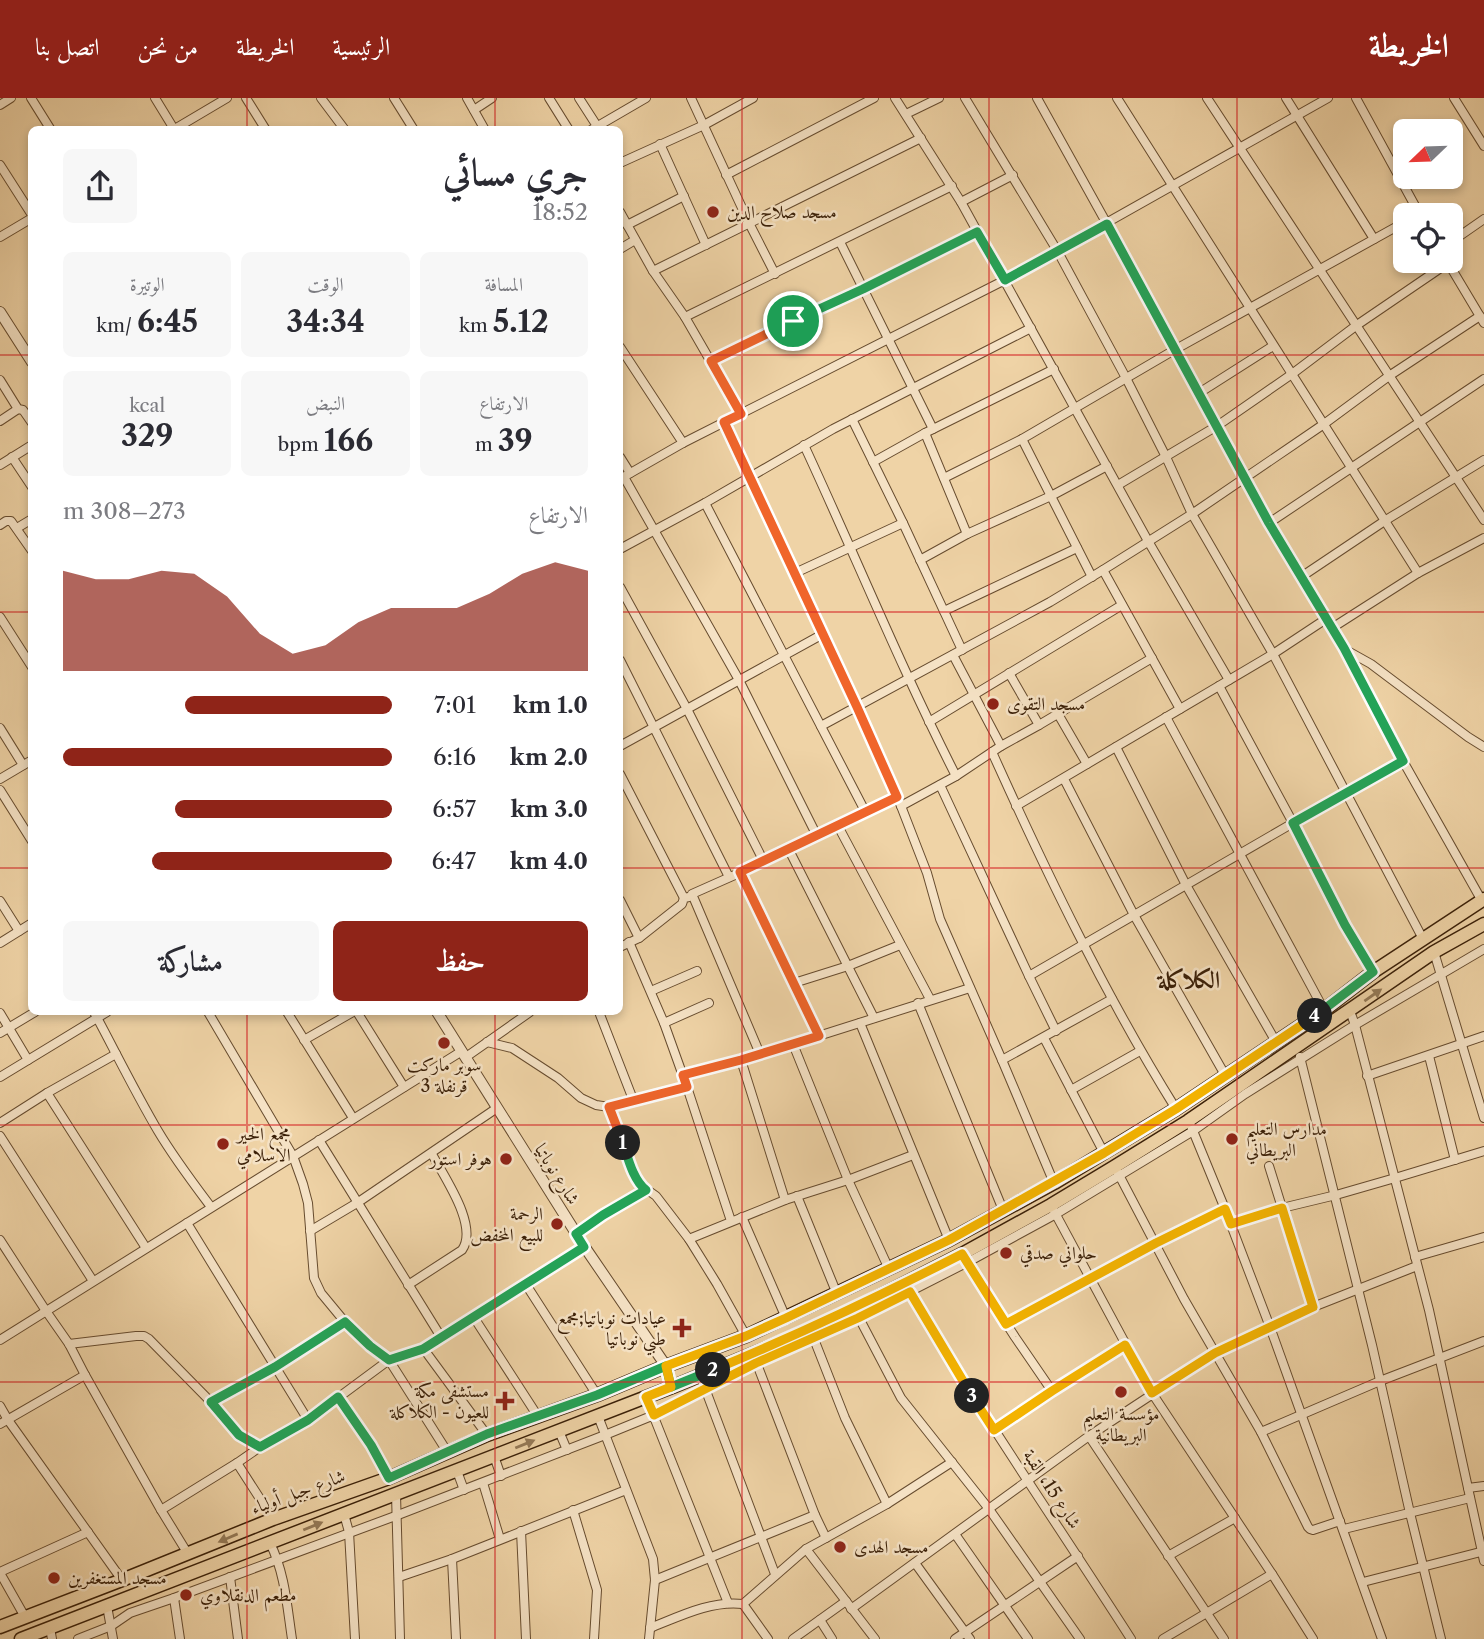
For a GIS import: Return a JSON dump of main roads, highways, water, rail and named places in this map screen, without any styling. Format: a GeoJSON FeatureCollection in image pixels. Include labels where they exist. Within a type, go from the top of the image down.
{"type":"FeatureCollection","features":[{"type":"Feature","properties":{"kind":"main road","name":"شارع جبل أولياء"},"geometry":{"type":"LineString","coordinates":[[0,1627],[273,1519],[389,1478],[487,1434],[597,1395],[746,1336],[949,1240],[1054,1182],[1176,1109],[1324,1010],[1373,972],[1483,900]]}},
{"type":"Feature","properties":{"kind":"main road","name":"شارع جبل أولياء"},"geometry":{"type":"LineString","coordinates":[[21,1639],[51,1634],[107,1606],[198,1570],[700,1375],[755,1359],[856,1313],[965,1258],[1117,1172],[1298,1053],[1350,1011],[1434,953],[1484,924]]}},
{"type":"Feature","properties":{"kind":"place","name":"مسجد صلاح الدين"},"geometry":{"type":"Point","coordinates":[713,212]}},
{"type":"Feature","properties":{"kind":"place","name":"مسجد التقوى"},"geometry":{"type":"Point","coordinates":[993,704]}},
{"type":"Feature","properties":{"kind":"place","name":"سوبر ماركت قرنفلة 3"},"geometry":{"type":"Point","coordinates":[444,1043]}},
{"type":"Feature","properties":{"kind":"place","name":"مدارس التعليم البريطاني"},"geometry":{"type":"Point","coordinates":[1232,1139]}},
{"type":"Feature","properties":{"kind":"place","name":"مجمع الخير الاسلامي"},"geometry":{"type":"Point","coordinates":[223,1144]}},
{"type":"Feature","properties":{"kind":"place","name":"هوفر استور"},"geometry":{"type":"Point","coordinates":[506,1159]}},
{"type":"Feature","properties":{"kind":"place","name":"الرحمة للبيع المخفض"},"geometry":{"type":"Point","coordinates":[557,1224]}},
{"type":"Feature","properties":{"kind":"place","name":"حلواني صدقي"},"geometry":{"type":"Point","coordinates":[1006,1253]}},
{"type":"Feature","properties":{"kind":"place","name":"عيادات نوباتيا;مجمع طبي نوباتيا"},"geometry":{"type":"Point","coordinates":[682,1328]}},
{"type":"Feature","properties":{"kind":"place","name":"مؤسسة التعليم البريطانية"},"geometry":{"type":"Point","coordinates":[1121,1392]}},
{"type":"Feature","properties":{"kind":"place","name":"مستشفى مكة للعيون - الكلاكلة"},"geometry":{"type":"Point","coordinates":[505,1401]}},
{"type":"Feature","properties":{"kind":"place","name":"مسجد الهدى"},"geometry":{"type":"Point","coordinates":[840,1547]}},
{"type":"Feature","properties":{"kind":"place","name":"مسجد المستغفرين"},"geometry":{"type":"Point","coordinates":[54,1578]}},
{"type":"Feature","properties":{"kind":"place","name":"مطعم الدنقلاوي"},"geometry":{"type":"Point","coordinates":[186,1595]}},
{"type":"Feature","properties":{"kind":"district","name":"الكلاكلة"},"geometry":{"type":"Point","coordinates":[1189,979]}}]}
